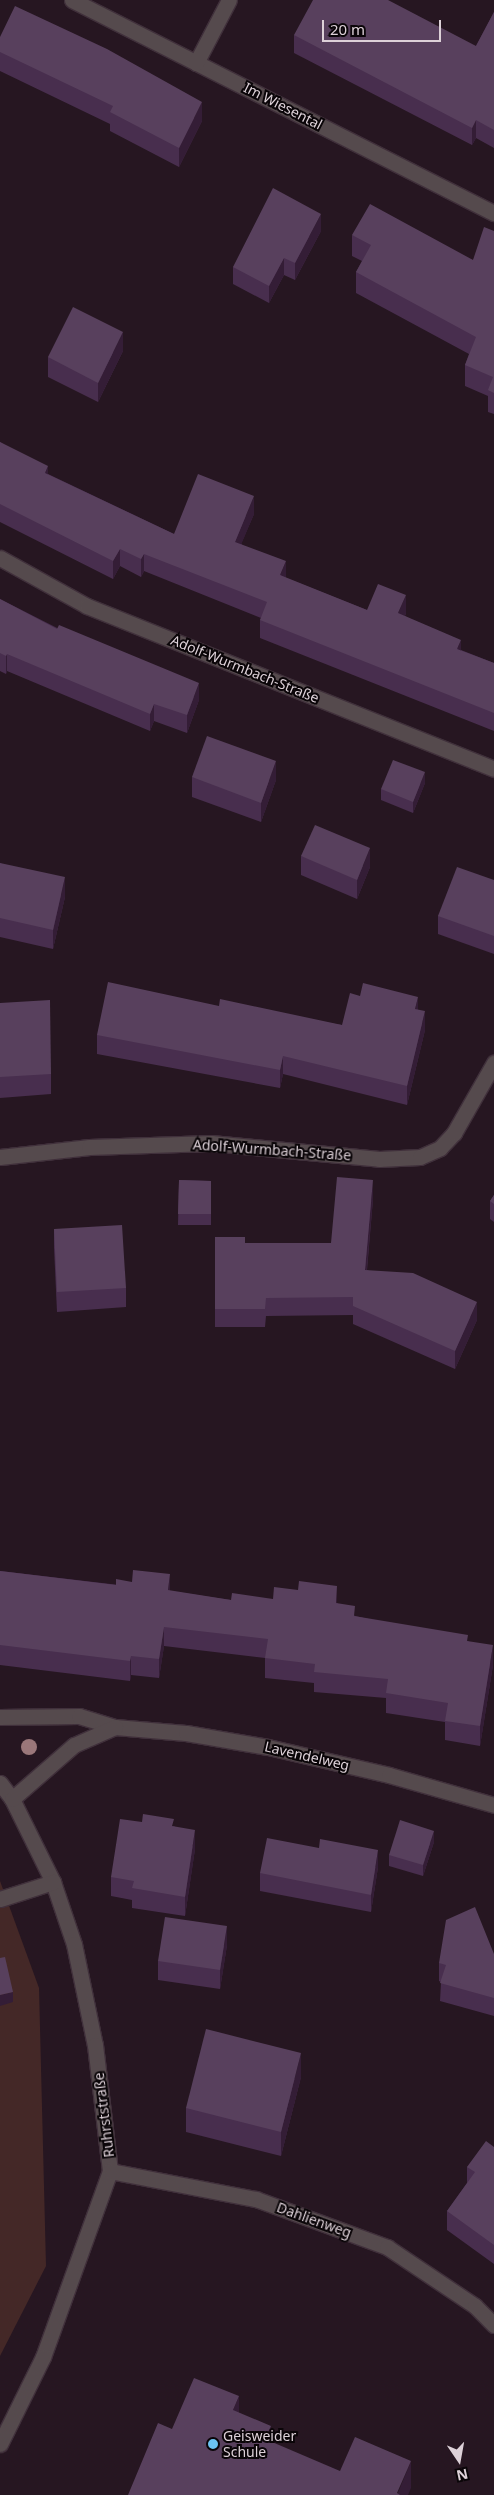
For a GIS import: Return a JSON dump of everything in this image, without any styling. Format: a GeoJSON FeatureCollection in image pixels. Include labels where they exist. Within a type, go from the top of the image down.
{"type":"FeatureCollection","features":[{"type":"Feature","properties":{"kind":"street","name":"Im Wiesental"},"geometry":{"type":"LineString","coordinates":[[72,0],[494,213]]}},
{"type":"Feature","properties":{"kind":"street"},"geometry":{"type":"LineString","coordinates":[[196,63],[229,0]]}},
{"type":"Feature","properties":{"kind":"street","name":"Adolf-Wurmbach-Straße"},"geometry":{"type":"LineString","coordinates":[[0,558],[87,606],[494,768]]}},
{"type":"Feature","properties":{"kind":"street","name":"Adolf-Wurmbach-Straße"},"geometry":{"type":"LineString","coordinates":[[0,1157],[89,1147],[211,1143],[379,1159],[420,1157],[440,1148],[454,1133],[494,1063]]}},
{"type":"Feature","properties":{"kind":"street","name":"Lavendelweg"},"geometry":{"type":"LineString","coordinates":[[0,1716],[80,1716],[115,1727],[186,1733],[268,1747],[389,1775],[494,1806]]}},
{"type":"Feature","properties":{"kind":"street","name":"Lavendelweg"},"geometry":{"type":"LineString","coordinates":[[12,1799],[74,1745],[115,1727]]}},
{"type":"Feature","properties":{"kind":"street","name":"Ruhrststraße"},"geometry":{"type":"LineString","coordinates":[[0,1783],[12,1799],[53,1882],[74,1944],[95,2045],[110,2171],[43,2357],[0,2444]]}},
{"type":"Feature","properties":{"kind":"street"},"geometry":{"type":"LineString","coordinates":[[0,1899],[53,1882]]}},
{"type":"Feature","properties":{"kind":"street","name":"Dahlienweg"},"geometry":{"type":"LineString","coordinates":[[110,2171],[256,2199],[387,2247],[475,2306],[494,2325]]}},
{"type":"Feature","properties":{"kind":"shaded area"},"geometry":{"type":"Polygon","coordinates":[[[0,1881],[39,1988],[46,2266],[0,2356],[0,1881]]]}},
{"type":"Feature","properties":{"kind":"building"},"geometry":{"type":"Polygon","coordinates":[[[313,0],[388,0],[476,46],[494,12],[494,130],[476,120],[472,128],[294,35],[313,0]]]}},
{"type":"Feature","properties":{"kind":"building"},"geometry":{"type":"Polygon","coordinates":[[[15,6],[107,49],[202,102],[179,148],[110,112],[113,106],[0,52],[0,37],[15,6]]]}},
{"type":"Feature","properties":{"kind":"building"},"geometry":{"type":"Polygon","coordinates":[[[273,188],[321,214],[295,263],[284,258],[269,286],[233,267],[273,188]]]}},
{"type":"Feature","properties":{"kind":"building"},"geometry":{"type":"Polygon","coordinates":[[[370,204],[473,260],[484,227],[494,231],[494,393],[488,390],[493,377],[465,365],[476,337],[356,272],[371,245],[352,235],[370,204]]]}},
{"type":"Feature","properties":{"kind":"building"},"geometry":{"type":"Polygon","coordinates":[[[73,307],[123,332],[98,383],[48,357],[73,307]]]}},
{"type":"Feature","properties":{"kind":"building"},"geometry":{"type":"Polygon","coordinates":[[[0,442],[48,466],[45,473],[174,534],[198,474],[254,496],[235,542],[286,561],[280,575],[367,610],[378,584],[406,595],[398,613],[461,640],[457,649],[494,663],[494,713],[260,620],[267,602],[144,554],[141,559],[120,549],[113,561],[0,504],[0,442]]]}},
{"type":"Feature","properties":{"kind":"building"},"geometry":{"type":"Polygon","coordinates":[[[0,599],[57,629],[59,625],[199,683],[187,715],[154,704],[150,714],[7,654],[6,656],[0,653],[0,599]]]}},
{"type":"Feature","properties":{"kind":"building"},"geometry":{"type":"Polygon","coordinates":[[[207,736],[276,761],[261,803],[192,777],[207,736]]]}},
{"type":"Feature","properties":{"kind":"building"},"geometry":{"type":"Polygon","coordinates":[[[393,760],[425,772],[413,802],[381,789],[393,760]]]}},
{"type":"Feature","properties":{"kind":"building"},"geometry":{"type":"Polygon","coordinates":[[[315,825],[370,848],[357,880],[301,856],[315,825]]]}},
{"type":"Feature","properties":{"kind":"building"},"geometry":{"type":"Polygon","coordinates":[[[0,863],[65,877],[53,930],[0,918],[0,863]]]}},
{"type":"Feature","properties":{"kind":"building"},"geometry":{"type":"Polygon","coordinates":[[[457,867],[494,880],[494,936],[438,916],[457,867]]]}},
{"type":"Feature","properties":{"kind":"building"},"geometry":{"type":"Polygon","coordinates":[[[108,982],[219,1006],[220,999],[342,1025],[350,993],[360,996],[363,983],[418,997],[415,1009],[425,1011],[407,1086],[283,1056],[280,1070],[97,1035],[108,982]]]}},
{"type":"Feature","properties":{"kind":"building"},"geometry":{"type":"Polygon","coordinates":[[[50,1000],[51,1074],[0,1077],[0,1003],[50,1000]]]}},
{"type":"Feature","properties":{"kind":"building"},"geometry":{"type":"Polygon","coordinates":[[[337,1177],[373,1180],[365,1270],[413,1273],[477,1302],[455,1351],[353,1306],[353,1297],[266,1298],[265,1309],[215,1309],[215,1237],[245,1237],[245,1243],[331,1243],[337,1177]]]}},
{"type":"Feature","properties":{"kind":"building"},"geometry":{"type":"Polygon","coordinates":[[[179,1180],[211,1181],[211,1214],[178,1214],[179,1180]]]}},
{"type":"Feature","properties":{"kind":"building"},"geometry":{"type":"Polygon","coordinates":[[[494,1195],[494,1204],[490,1201],[494,1195]]]}},
{"type":"Feature","properties":{"kind":"building"},"geometry":{"type":"Polygon","coordinates":[[[122,1225],[126,1288],[57,1292],[54,1229],[122,1225]]]}},
{"type":"Feature","properties":{"kind":"building"},"geometry":{"type":"Polygon","coordinates":[[[133,1570],[170,1574],[168,1590],[231,1600],[232,1593],[273,1599],[274,1587],[298,1590],[299,1581],[337,1586],[336,1603],[355,1606],[354,1616],[468,1635],[467,1641],[493,1645],[480,1726],[445,1721],[448,1703],[386,1693],[388,1679],[314,1672],[315,1664],[265,1658],[268,1639],[164,1627],[159,1659],[131,1656],[130,1661],[0,1645],[0,1571],[116,1585],[116,1579],[132,1582],[133,1570]]]}},
{"type":"Feature","properties":{"kind":"building"},"geometry":{"type":"Polygon","coordinates":[[[143,1814],[174,1819],[172,1826],[195,1830],[185,1897],[132,1888],[134,1881],[111,1877],[120,1819],[142,1822],[143,1814]]]}},
{"type":"Feature","properties":{"kind":"building"},"geometry":{"type":"Polygon","coordinates":[[[400,1820],[434,1831],[423,1865],[389,1855],[400,1820]]]}},
{"type":"Feature","properties":{"kind":"building"},"geometry":{"type":"Polygon","coordinates":[[[267,1838],[319,1848],[320,1839],[378,1850],[371,1895],[260,1873],[267,1838]]]}},
{"type":"Feature","properties":{"kind":"building"},"geometry":{"type":"Polygon","coordinates":[[[475,1907],[494,1954],[494,1998],[440,1983],[446,1965],[439,1963],[446,1920],[475,1907]]]}},
{"type":"Feature","properties":{"kind":"building"},"geometry":{"type":"Polygon","coordinates":[[[165,1917],[227,1926],[220,1970],[158,1961],[165,1917]]]}},
{"type":"Feature","properties":{"kind":"building"},"geometry":{"type":"Polygon","coordinates":[[[5,1957],[13,1992],[0,1995],[0,1958],[5,1957]]]}},
{"type":"Feature","properties":{"kind":"building"},"geometry":{"type":"Polygon","coordinates":[[[206,2029],[301,2053],[281,2132],[186,2108],[206,2029]]]}},
{"type":"Feature","properties":{"kind":"building"},"geometry":{"type":"Polygon","coordinates":[[[486,2141],[494,2147],[494,2245],[447,2211],[475,2172],[467,2167],[486,2141]]]}},
{"type":"Feature","properties":{"kind":"building"},"geometry":{"type":"Polygon","coordinates":[[[194,2378],[239,2396],[233,2410],[271,2426],[265,2439],[340,2471],[355,2437],[411,2461],[397,2493],[400,2495],[128,2495],[158,2423],[172,2429],[194,2378]]]}},
{"type":"Feature","properties":{"kind":"place","name":"Geisweider Schule"},"geometry":{"type":"Point","coordinates":[213,2444]}}]}
